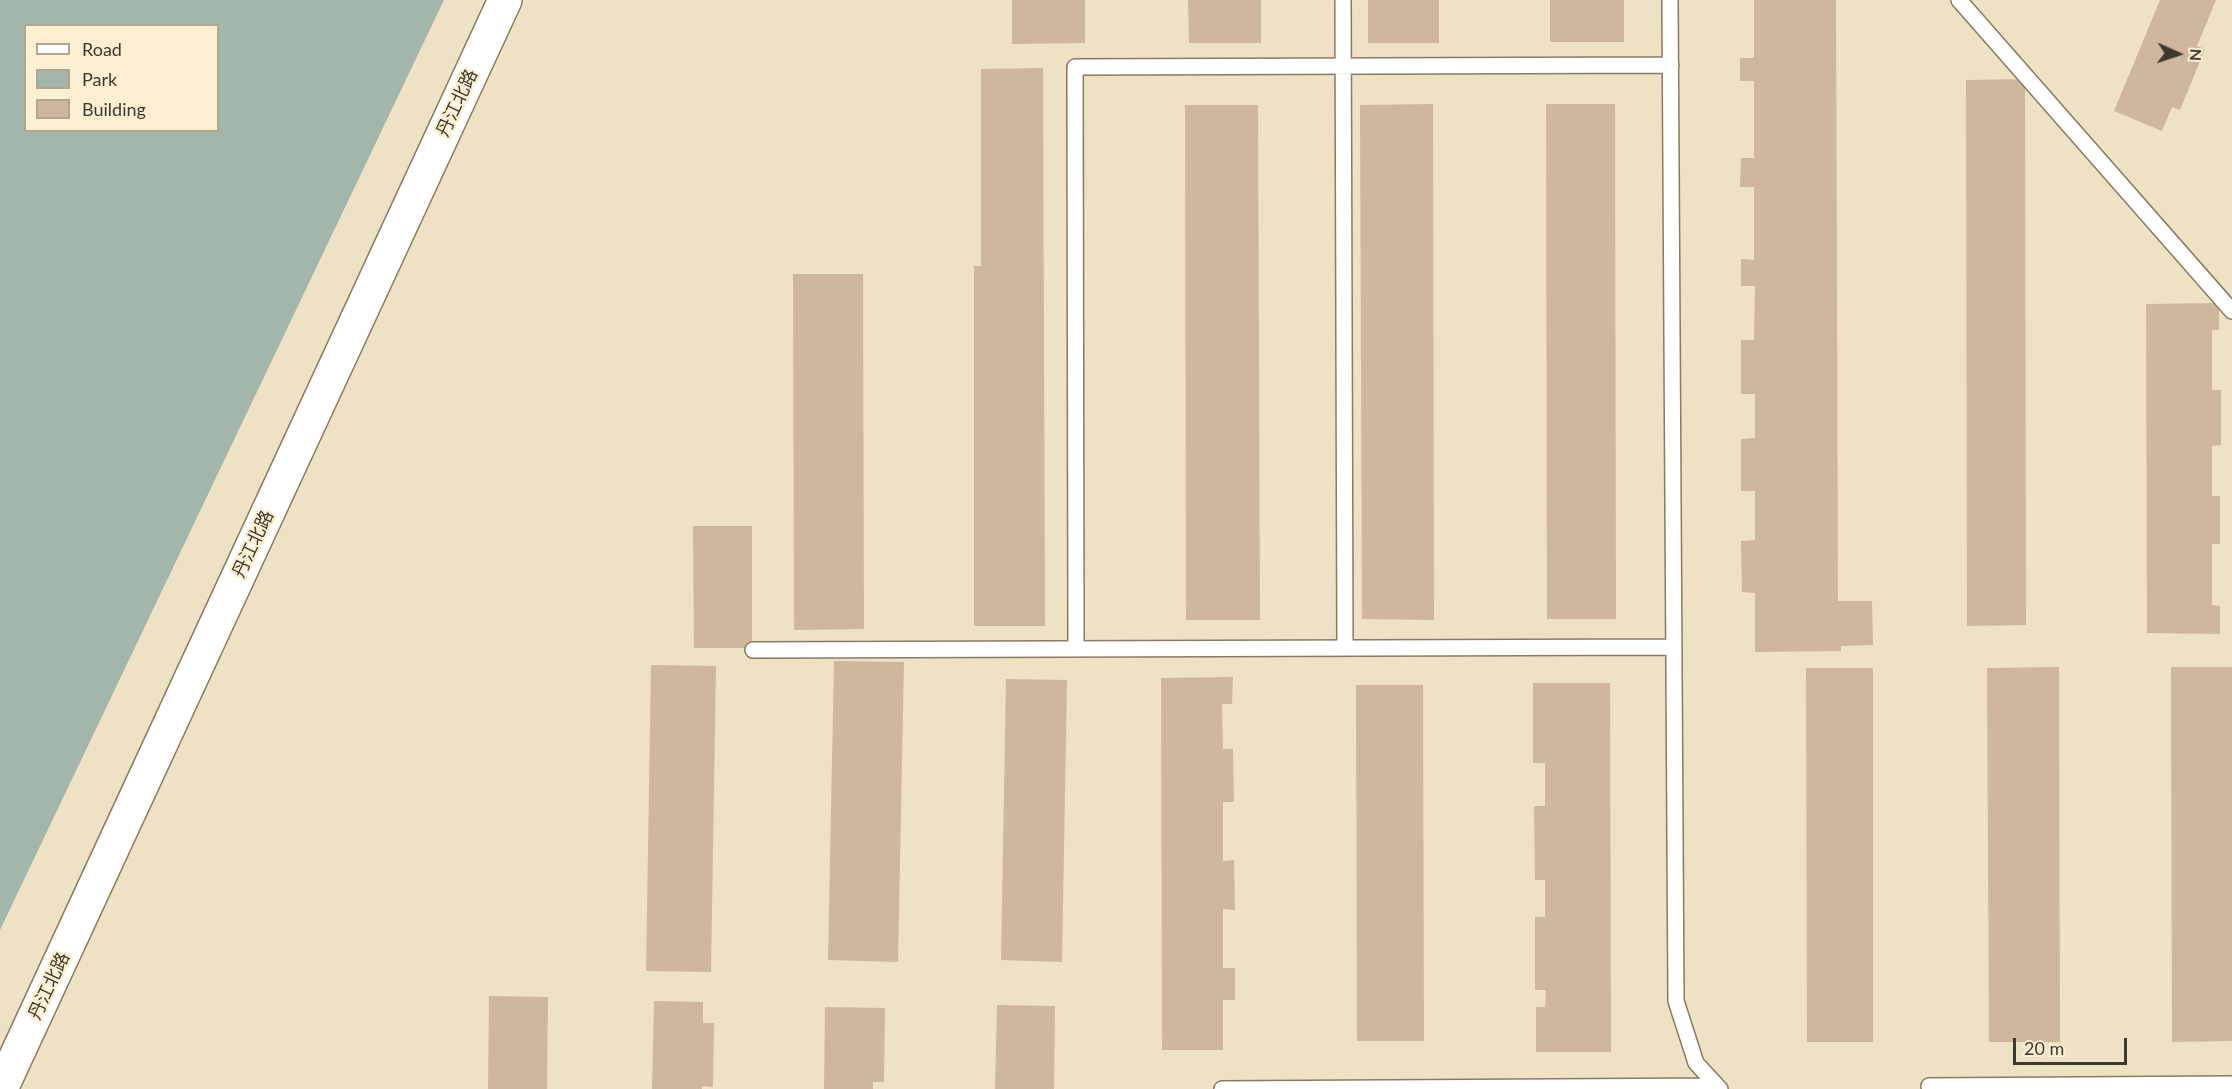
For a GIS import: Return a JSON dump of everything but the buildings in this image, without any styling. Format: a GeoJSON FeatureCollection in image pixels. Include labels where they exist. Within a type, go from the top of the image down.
{"type":"FeatureCollection","features":[{"type":"Feature","properties":{"kind":"main road","name":"丹江北路"},"geometry":{"type":"LineString","coordinates":[[1,1089],[505,0]]}},
{"type":"Feature","properties":{"kind":"lane"},"geometry":{"type":"LineString","coordinates":[[1343,0],[1345,648]]}},
{"type":"Feature","properties":{"kind":"lane"},"geometry":{"type":"LineString","coordinates":[[1670,0],[1676,1001],[1696,1063],[1718,1088]]}},
{"type":"Feature","properties":{"kind":"lane"},"geometry":{"type":"LineString","coordinates":[[1959,0],[2232,311]]}},
{"type":"Feature","properties":{"kind":"lane"},"geometry":{"type":"LineString","coordinates":[[1076,649],[1075,67],[1671,65]]}},
{"type":"Feature","properties":{"kind":"lane"},"geometry":{"type":"LineString","coordinates":[[753,650],[1674,647]]}},
{"type":"Feature","properties":{"kind":"lane"},"geometry":{"type":"LineString","coordinates":[[1929,1086],[2126,1087],[2232,1084]]}},
{"type":"Feature","properties":{"kind":"lane"},"geometry":{"type":"LineString","coordinates":[[1222,1089],[1718,1088]]}},
{"type":"Feature","properties":{"kind":"green space"},"geometry":{"type":"Polygon","coordinates":[[[0,0],[444,0],[0,930],[0,0]]]}}]}
